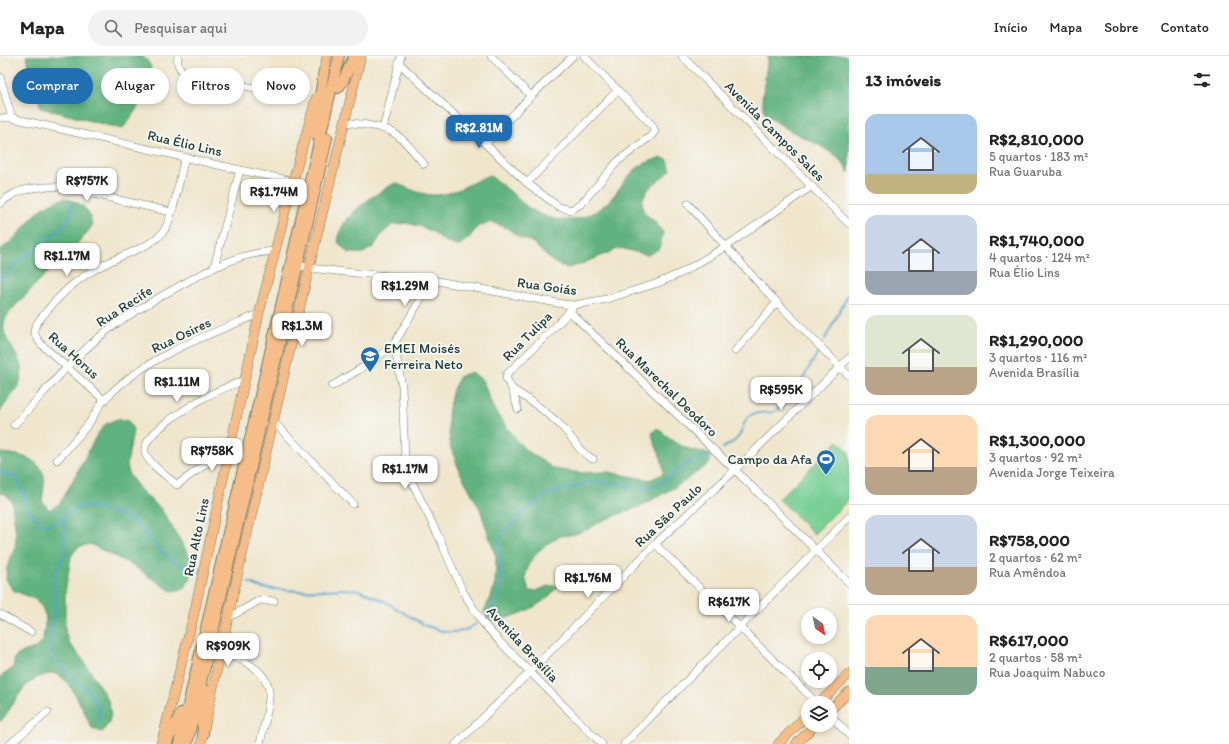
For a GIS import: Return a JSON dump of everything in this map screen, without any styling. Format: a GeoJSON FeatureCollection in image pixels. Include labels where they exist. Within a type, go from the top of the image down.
{"type":"FeatureCollection","features":[{"type":"Feature","properties":{"kind":"highway"},"geometry":{"type":"LineString","coordinates":[[179,744],[339,56]]}},
{"type":"Feature","properties":{"kind":"highway"},"geometry":{"type":"LineString","coordinates":[[187,744],[346,56]]}},
{"type":"Feature","properties":{"kind":"highway"},"geometry":{"type":"LineString","coordinates":[[338,88],[354,56]]}},
{"type":"Feature","properties":{"kind":"highway"},"geometry":{"type":"LineString","coordinates":[[311,174],[310,160],[324,71]]}},
{"type":"Feature","properties":{"kind":"highway"},"geometry":{"type":"LineString","coordinates":[[202,739],[202,721],[210,643]]}},
{"type":"Feature","properties":{"kind":"highway"},"geometry":{"type":"LineString","coordinates":[[166,744],[189,699]]}},
{"type":"Feature","properties":{"kind":"main road"},"geometry":{"type":"LineString","coordinates":[[275,251],[327,56]]}},
{"type":"Feature","properties":{"kind":"main road"},"geometry":{"type":"LineString","coordinates":[[202,739],[228,618],[309,268],[361,56]]}},
{"type":"Feature","properties":{"kind":"main road","name":"Rua Alto Lins"},"geometry":{"type":"LineString","coordinates":[[161,744],[193,618],[244,380],[275,251]]}},
{"type":"Feature","properties":{"kind":"main road"},"geometry":{"type":"LineString","coordinates":[[825,696],[849,674]]}},
{"type":"Feature","properties":{"kind":"main road"},"geometry":{"type":"LineString","coordinates":[[837,703],[849,692]]}},
{"type":"Feature","properties":{"kind":"main road"},"geometry":{"type":"LineString","coordinates":[[778,744],[801,721]]}},
{"type":"Feature","properties":{"kind":"main road"},"geometry":{"type":"LineString","coordinates":[[796,744],[808,732]]}},
{"type":"Feature","properties":{"kind":"street"},"geometry":{"type":"LineString","coordinates":[[178,56],[178,64],[181,70],[189,74],[252,88]]}},
{"type":"Feature","properties":{"kind":"street"},"geometry":{"type":"LineString","coordinates":[[491,56],[531,96]]}},
{"type":"Feature","properties":{"kind":"street"},"geometry":{"type":"LineString","coordinates":[[486,143],[531,96],[573,56]]}},
{"type":"Feature","properties":{"kind":"street"},"geometry":{"type":"LineString","coordinates":[[400,60],[528,183],[560,207],[571,210],[581,204],[615,164],[654,132],[654,129],[584,56]]}},
{"type":"Feature","properties":{"kind":"street","name":"Avenida Campos Sales"},"geometry":{"type":"LineString","coordinates":[[682,56],[849,224]]}},
{"type":"Feature","properties":{"kind":"street"},"geometry":{"type":"LineString","coordinates":[[383,129],[400,60]]}},
{"type":"Feature","properties":{"kind":"street"},"geometry":{"type":"LineString","coordinates":[[0,77],[12,118]]}},
{"type":"Feature","properties":{"kind":"street"},"geometry":{"type":"LineString","coordinates":[[528,183],[618,90]]}},
{"type":"Feature","properties":{"kind":"street","name":"Rua Élio Lins"},"geometry":{"type":"LineString","coordinates":[[0,118],[12,118],[293,181]]}},
{"type":"Feature","properties":{"kind":"street"},"geometry":{"type":"LineString","coordinates":[[345,122],[383,129],[391,132],[400,138],[424,164]]}},
{"type":"Feature","properties":{"kind":"street","name":"Rua Horus"},"geometry":{"type":"LineString","coordinates":[[104,400],[67,368],[35,337],[34,330],[56,300],[84,276],[106,263],[155,239],[166,227],[185,157]]}},
{"type":"Feature","properties":{"kind":"street"},"geometry":{"type":"LineString","coordinates":[[214,267],[240,170]]}},
{"type":"Feature","properties":{"kind":"street"},"geometry":{"type":"LineString","coordinates":[[0,204],[13,194],[46,186],[63,187],[171,212]]}},
{"type":"Feature","properties":{"kind":"street","name":"Rua Goiás"},"geometry":{"type":"LineString","coordinates":[[298,265],[309,268],[432,280],[572,308],[658,283],[681,273],[725,247],[812,186]]}},
{"type":"Feature","properties":{"kind":"street"},"geometry":{"type":"LineString","coordinates":[[688,204],[725,247],[849,376]]}},
{"type":"Feature","properties":{"kind":"street","name":"Rua Recife"},"geometry":{"type":"LineString","coordinates":[[14,425],[67,368],[119,321],[214,267],[256,253],[275,251]]}},
{"type":"Feature","properties":{"kind":"street"},"geometry":{"type":"LineString","coordinates":[[332,386],[373,361],[394,344],[432,280]]}},
{"type":"Feature","properties":{"kind":"street"},"geometry":{"type":"LineString","coordinates":[[735,351],[777,302]]}},
{"type":"Feature","properties":{"kind":"street","name":"Rua Tulipa"},"geometry":{"type":"LineString","coordinates":[[518,409],[512,389],[506,378],[507,374],[572,308]]}},
{"type":"Feature","properties":{"kind":"street","name":"Rua Marechal Deodoro"},"geometry":{"type":"LineString","coordinates":[[572,308],[849,583]]}},
{"type":"Feature","properties":{"kind":"street","name":"Rua Osires"},"geometry":{"type":"LineString","coordinates":[[57,460],[77,439],[104,400],[128,378],[148,365],[198,339],[259,314]]}},
{"type":"Feature","properties":{"kind":"street","name":"Avenida Brasília"},"geometry":{"type":"LineString","coordinates":[[394,344],[400,369],[402,386],[404,438],[407,466],[412,482],[438,535],[454,575],[481,620],[530,672],[602,744]]}},
{"type":"Feature","properties":{"kind":"street","name":"Rua São Paulo"},"geometry":{"type":"LineString","coordinates":[[456,744],[530,672],[655,544],[735,470],[849,358]]}},
{"type":"Feature","properties":{"kind":"street"},"geometry":{"type":"LineString","coordinates":[[231,441],[221,453],[176,485],[148,459],[144,450],[148,439],[174,417],[208,396],[244,380]]}},
{"type":"Feature","properties":{"kind":"street"},"geometry":{"type":"LineString","coordinates":[[512,389],[532,402],[560,425],[584,454],[593,459]]}},
{"type":"Feature","properties":{"kind":"street"},"geometry":{"type":"LineString","coordinates":[[274,422],[353,504]]}},
{"type":"Feature","properties":{"kind":"street"},"geometry":{"type":"LineString","coordinates":[[624,744],[849,517]]}},
{"type":"Feature","properties":{"kind":"street"},"geometry":{"type":"LineString","coordinates":[[655,544],[811,696]]}},
{"type":"Feature","properties":{"kind":"street"},"geometry":{"type":"LineString","coordinates":[[228,618],[260,600],[274,601]]}},
{"type":"Feature","properties":{"kind":"street"},"geometry":{"type":"LineString","coordinates":[[0,614],[31,632]]}},
{"type":"Feature","properties":{"kind":"street"},"geometry":{"type":"LineString","coordinates":[[221,651],[252,666],[267,684],[269,698],[260,744]]}},
{"type":"Feature","properties":{"kind":"street"},"geometry":{"type":"LineString","coordinates":[[10,744],[48,712]]}},
{"type":"Feature","properties":{"kind":"street"},"geometry":{"type":"LineString","coordinates":[[837,723],[849,735]]}},
{"type":"Feature","properties":{"kind":"green space"},"geometry":{"type":"Polygon","coordinates":[[[26,56],[142,56],[150,64],[151,68],[101,68],[101,104],[139,104],[122,129],[41,108],[40,104],[93,104],[93,68],[29,68],[26,56]]]}},
{"type":"Feature","properties":{"kind":"green space"},"geometry":{"type":"Polygon","coordinates":[[[768,56],[849,56],[849,173],[839,159],[823,147],[786,128],[765,114],[762,100],[768,56]]]}},
{"type":"Feature","properties":{"kind":"green space"},"geometry":{"type":"Polygon","coordinates":[[[661,158],[668,160],[671,170],[649,188],[642,200],[644,213],[655,222],[663,233],[660,248],[648,255],[620,248],[579,265],[566,268],[553,262],[532,242],[519,237],[507,228],[492,222],[478,226],[469,238],[458,246],[444,241],[433,232],[420,226],[406,223],[392,225],[382,234],[374,246],[363,253],[348,253],[338,242],[339,234],[344,223],[350,216],[364,203],[395,183],[421,193],[437,195],[457,190],[489,175],[534,211],[554,219],[573,220],[592,214],[601,208],[613,197],[636,169],[648,162],[661,158]]]}},
{"type":"Feature","properties":{"kind":"green space"},"geometry":{"type":"Polygon","coordinates":[[[65,198],[80,204],[87,210],[92,226],[78,243],[40,279],[14,307],[5,320],[4,330],[6,337],[20,364],[21,372],[19,384],[0,412],[0,250],[9,244],[44,207],[65,198]]]}},
{"type":"Feature","properties":{"kind":"green space"},"geometry":{"type":"Polygon","coordinates":[[[472,372],[483,381],[493,408],[517,441],[527,451],[554,469],[581,473],[608,472],[650,480],[663,474],[661,458],[652,433],[657,428],[680,445],[692,450],[705,452],[710,455],[710,463],[677,486],[641,506],[601,521],[589,529],[575,534],[561,536],[548,543],[537,552],[529,564],[525,577],[529,591],[536,591],[548,586],[558,586],[544,600],[527,611],[508,618],[489,621],[484,611],[491,597],[495,584],[496,557],[480,509],[460,472],[450,446],[448,416],[453,389],[460,376],[472,372]]]}},
{"type":"Feature","properties":{"kind":"green space"},"geometry":{"type":"Polygon","coordinates":[[[117,419],[128,420],[133,430],[127,464],[129,475],[143,493],[160,508],[190,557],[191,568],[193,569],[190,580],[183,589],[171,591],[132,565],[90,544],[78,547],[71,556],[65,593],[65,631],[69,643],[83,660],[108,700],[111,712],[109,723],[102,732],[92,728],[71,688],[60,676],[53,673],[44,675],[28,684],[0,722],[0,677],[13,668],[15,657],[25,651],[36,648],[43,640],[46,617],[42,607],[34,599],[13,590],[6,579],[7,568],[15,547],[16,535],[12,501],[4,493],[0,494],[0,453],[20,456],[37,465],[44,476],[42,501],[49,510],[59,504],[65,495],[98,433],[106,424],[117,419]]]}},
{"type":"Feature","properties":{"kind":"green space","name":"Campo da Afa"},"geometry":{"type":"Polygon","coordinates":[[[838,441],[849,452],[849,499],[814,534],[779,499],[838,441]]]}},
{"type":"Feature","properties":{"kind":"waterway"},"geometry":{"type":"LineString","coordinates":[[0,279],[16,263],[45,242],[63,226],[70,217],[71,205]]}},
{"type":"Feature","properties":{"kind":"waterway"},"geometry":{"type":"LineString","coordinates":[[825,339],[849,293]]}},
{"type":"Feature","properties":{"kind":"waterway"},"geometry":{"type":"LineString","coordinates":[[723,448],[732,443],[740,435],[745,420],[749,416],[755,413],[769,413],[775,411],[789,399],[795,392],[819,351]]}},
{"type":"Feature","properties":{"kind":"waterway"},"geometry":{"type":"LineString","coordinates":[[483,620],[490,613],[499,592],[501,576],[498,542],[504,531],[538,501],[547,495],[558,491],[592,482],[604,482],[635,489],[657,485],[695,458],[714,456]]}},
{"type":"Feature","properties":{"kind":"waterway"},"geometry":{"type":"LineString","coordinates":[[0,472],[14,477],[21,486],[33,517],[42,525],[53,524],[72,510],[83,506],[96,507],[133,521],[157,547],[174,562],[191,569]]}},
{"type":"Feature","properties":{"kind":"waterway"},"geometry":{"type":"LineString","coordinates":[[63,518],[65,531],[64,555],[53,576],[56,599],[50,639],[51,651],[63,670],[89,692],[96,702],[99,713],[99,724]]}},
{"type":"Feature","properties":{"kind":"waterway"},"geometry":{"type":"LineString","coordinates":[[248,582],[262,588],[299,591],[346,589],[359,590],[384,601],[424,625],[445,632],[457,632],[468,629],[479,622]]}},
{"type":"Feature","properties":{"kind":"place","name":"EMEI Moisés Ferreira Neto"},"geometry":{"type":"Point","coordinates":[370,373]}},
{"type":"Feature","properties":{"kind":"place","name":"Campo da Afa"},"geometry":{"type":"Point","coordinates":[826,476]}}]}
